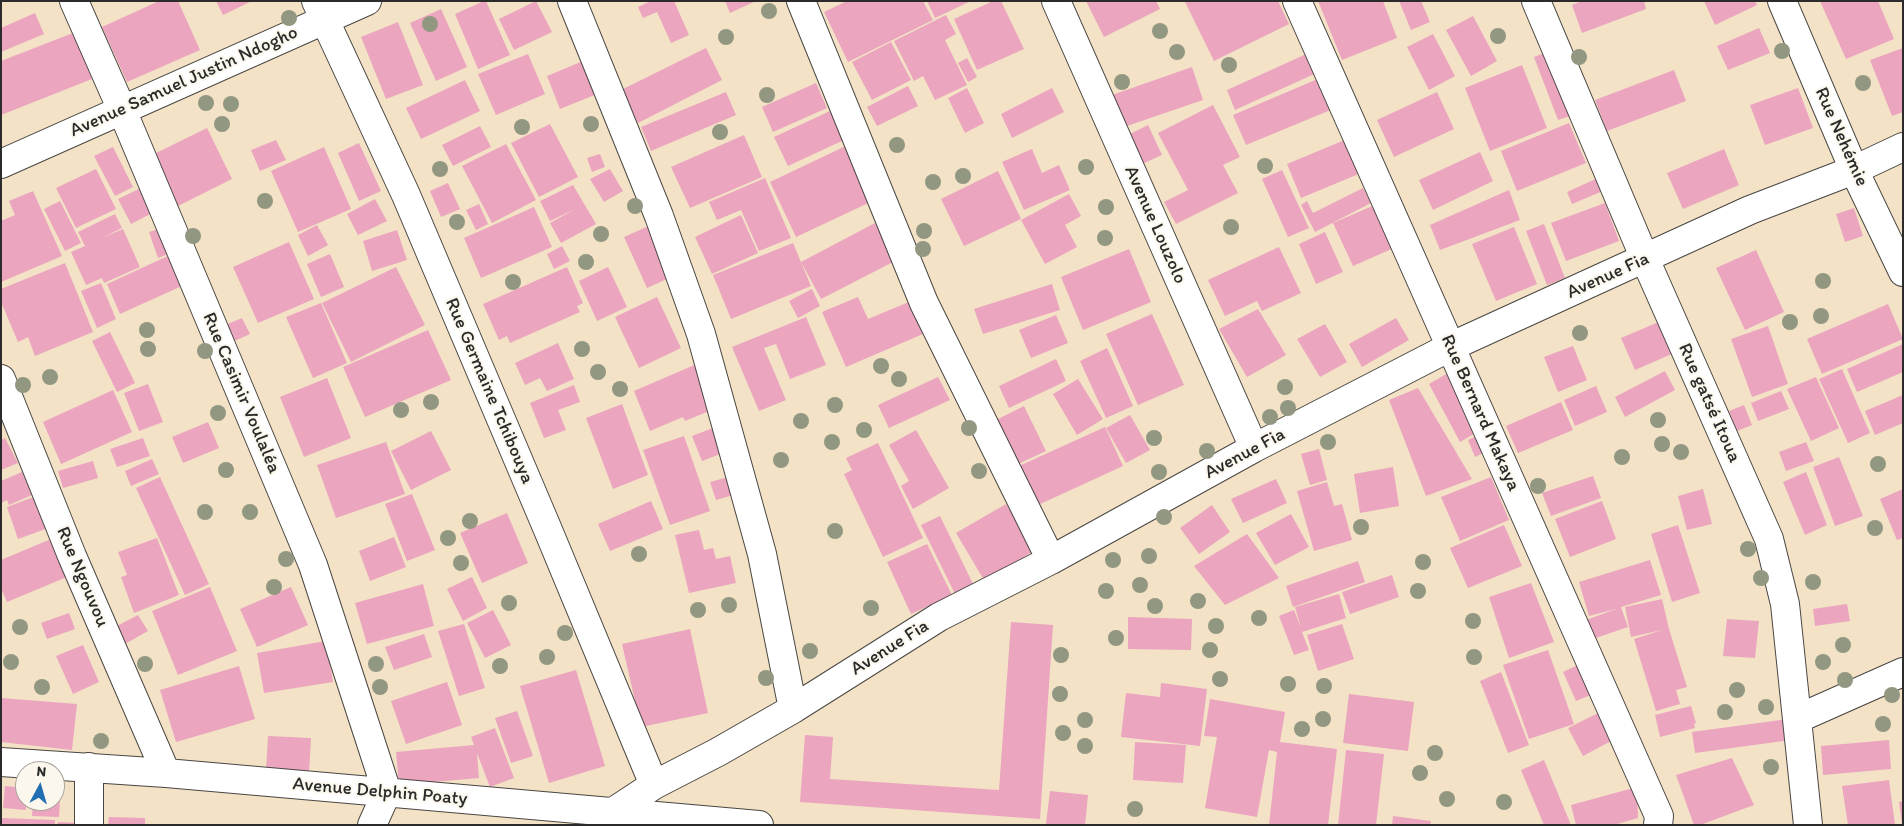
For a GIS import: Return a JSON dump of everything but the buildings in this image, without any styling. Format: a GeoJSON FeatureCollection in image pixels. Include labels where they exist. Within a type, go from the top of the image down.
{"type":"FeatureCollection","features":[{"type":"Feature","properties":{"kind":"street","name":"Rue Casimir Voulaléa"},"geometry":{"type":"LineString","coordinates":[[74,1],[122,110],[313,565],[387,792]]}},
{"type":"Feature","properties":{"kind":"street","name":"Avenue Samuel Justin Ndogho"},"geometry":{"type":"LineString","coordinates":[[1,164],[122,110],[320,10],[367,1]]}},
{"type":"Feature","properties":{"kind":"street"},"geometry":{"type":"LineString","coordinates":[[572,1],[659,216],[701,334],[762,554],[792,709]]}},
{"type":"Feature","properties":{"kind":"street"},"geometry":{"type":"LineString","coordinates":[[801,1],[924,303],[1051,560]]}},
{"type":"Feature","properties":{"kind":"street","name":"Avenue Louzolo"},"geometry":{"type":"LineString","coordinates":[[1056,1],[1254,448]]}},
{"type":"Feature","properties":{"kind":"street","name":"Rue Bernard Makaya"},"geometry":{"type":"LineString","coordinates":[[1297,1],[1659,816],[1658,825]]}},
{"type":"Feature","properties":{"kind":"street","name":"Rue gatsé Itoua"},"geometry":{"type":"LineString","coordinates":[[1536,1],[1645,259],[1769,539],[1785,604],[1808,825]]}},
{"type":"Feature","properties":{"kind":"street","name":"Rue Nehémie"},"geometry":{"type":"LineString","coordinates":[[1782,1],[1854,170],[1903,272]]}},
{"type":"Feature","properties":{"kind":"street","name":"Rue Germaine Tchibouya"},"geometry":{"type":"LineString","coordinates":[[320,10],[406,195],[654,785]]}},
{"type":"Feature","properties":{"kind":"street","name":"Avenue Fia"},"geometry":{"type":"LineString","coordinates":[[611,818],[654,785],[718,752],[792,709],[939,617],[1051,560],[1254,448],[1450,346],[1750,210],[1854,170],[1903,146]]}},
{"type":"Feature","properties":{"kind":"street","name":"Rue Ngouvou"},"geometry":{"type":"LineString","coordinates":[[1,379],[72,556],[166,773]]}},
{"type":"Feature","properties":{"kind":"street"},"geometry":{"type":"LineString","coordinates":[[1797,719],[1903,672]]}},
{"type":"Feature","properties":{"kind":"street","name":"Avenue Delphin Poaty"},"geometry":{"type":"LineString","coordinates":[[1,762],[89,767],[387,792],[611,818],[759,825]]}},
{"type":"Feature","properties":{"kind":"street"},"geometry":{"type":"LineString","coordinates":[[89,767],[89,825]]}},
{"type":"Feature","properties":{"kind":"street"},"geometry":{"type":"LineString","coordinates":[[372,825],[387,792]]}}]}
